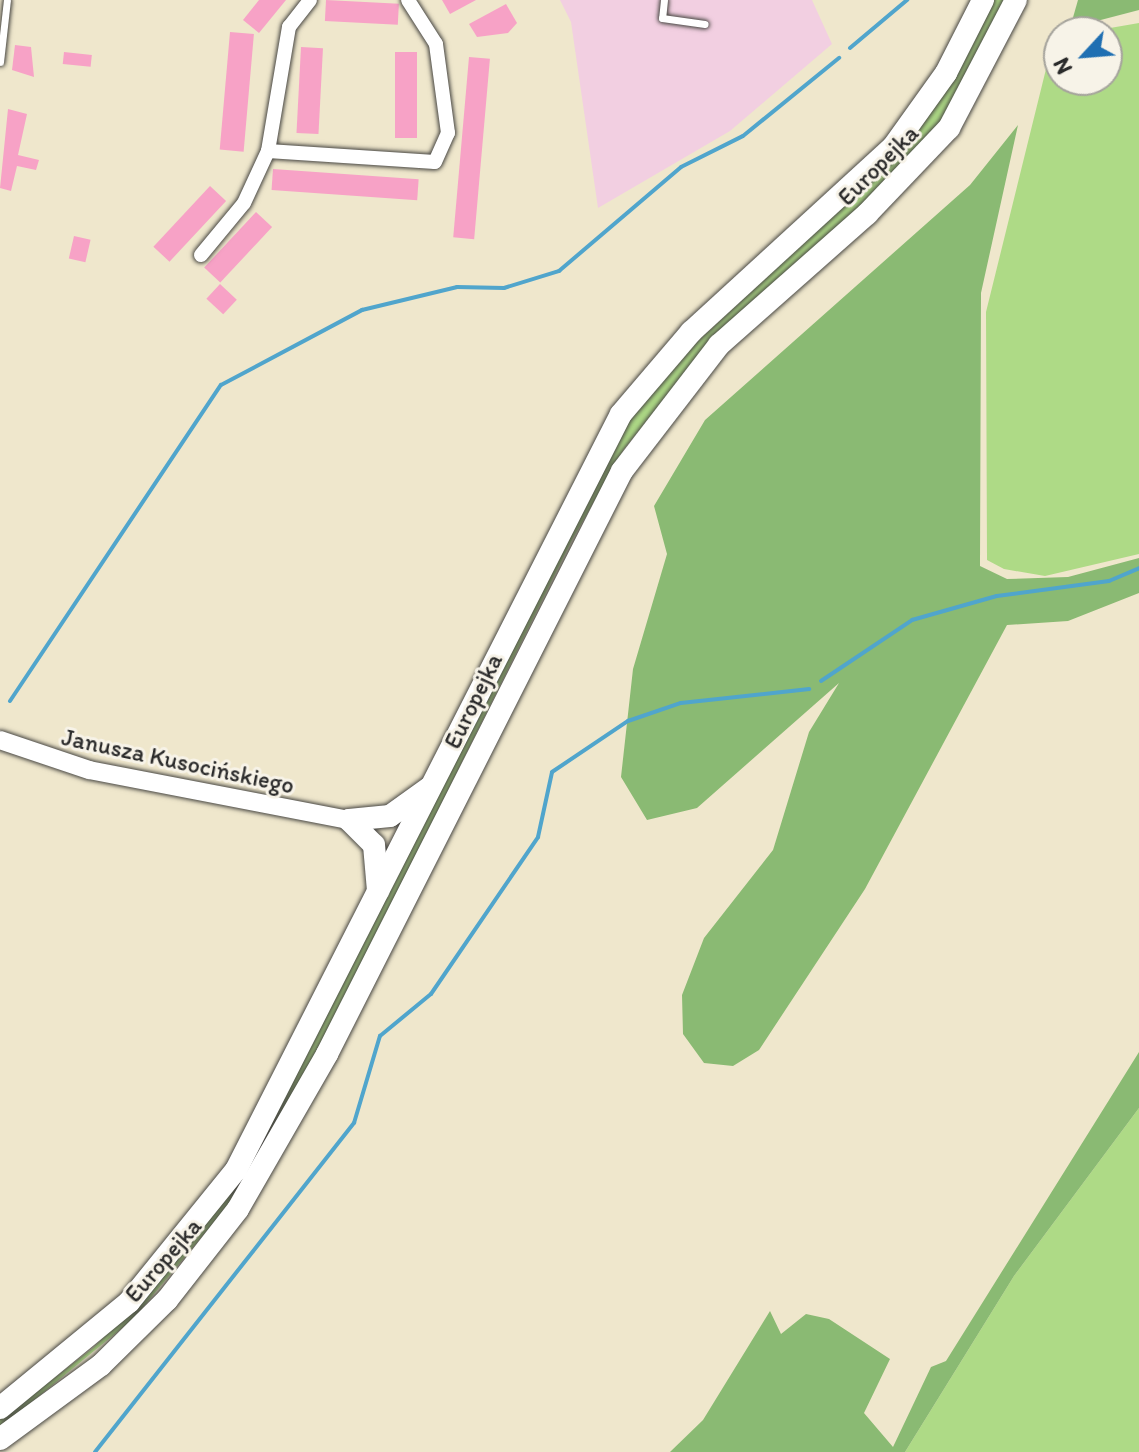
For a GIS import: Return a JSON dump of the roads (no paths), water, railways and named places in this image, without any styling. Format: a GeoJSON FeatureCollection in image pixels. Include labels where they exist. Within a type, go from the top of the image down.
{"type":"FeatureCollection","features":[{"type":"Feature","properties":{"kind":"main road","name":"Europejka"},"geometry":{"type":"LineString","coordinates":[[0,1408],[129,1302],[185,1240],[280,1093],[621,414],[691,332],[893,147],[946,73],[983,0]]}},
{"type":"Feature","properties":{"kind":"main road","name":"Europejka"},"geometry":{"type":"LineString","coordinates":[[0,1439],[101,1365],[167,1300],[238,1209],[327,1054],[622,471],[719,345],[932,148],[970,96],[1016,0]]}},
{"type":"Feature","properties":{"kind":"main road"},"geometry":{"type":"LineString","coordinates":[[349,820],[390,816],[435,782]]}},
{"type":"Feature","properties":{"kind":"main road"},"geometry":{"type":"LineString","coordinates":[[349,820],[374,845],[378,899]]}},
{"type":"Feature","properties":{"kind":"street"},"geometry":{"type":"LineString","coordinates":[[201,255],[244,203],[268,151],[289,27],[310,0]]}},
{"type":"Feature","properties":{"kind":"street"},"geometry":{"type":"LineString","coordinates":[[268,151],[435,162],[448,133],[436,44],[408,0]]}},
{"type":"Feature","properties":{"kind":"street","name":"Janusza Kusocińskiego"},"geometry":{"type":"LineString","coordinates":[[0,740],[89,770],[349,820]]}},
{"type":"Feature","properties":{"kind":"lane"},"geometry":{"type":"LineString","coordinates":[[0,62],[7,0]]}},
{"type":"Feature","properties":{"kind":"lane"},"geometry":{"type":"LineString","coordinates":[[664,0],[662,18],[705,24]]}},
{"type":"Feature","properties":{"kind":"waterway"},"geometry":{"type":"LineString","coordinates":[[850,48],[907,0]]}},
{"type":"Feature","properties":{"kind":"waterway"},"geometry":{"type":"LineString","coordinates":[[10,701],[221,385],[362,310],[457,287],[504,288],[559,271],[681,167],[743,136],[839,58]]}},
{"type":"Feature","properties":{"kind":"waterway"},"geometry":{"type":"LineString","coordinates":[[821,681],[912,620],[997,596],[1109,581],[1139,568]]}},
{"type":"Feature","properties":{"kind":"waterway"},"geometry":{"type":"LineString","coordinates":[[95,1452],[354,1123],[380,1036],[431,994],[538,837],[552,772],[628,721],[681,703],[809,689]]}}]}
